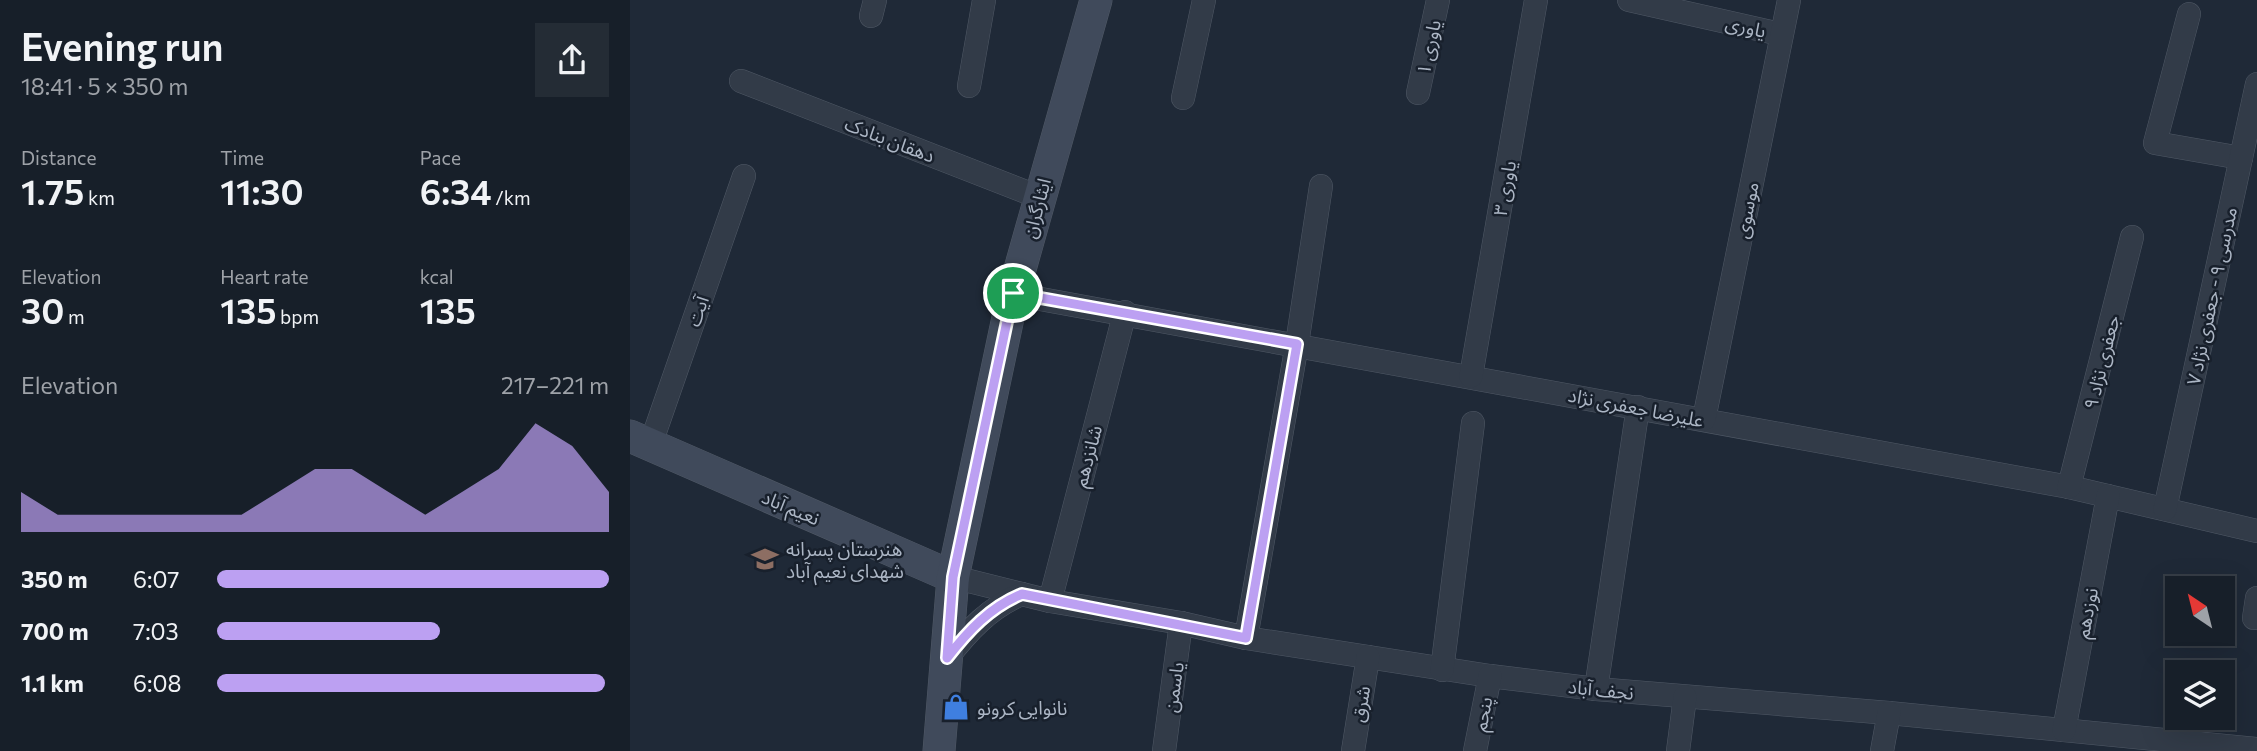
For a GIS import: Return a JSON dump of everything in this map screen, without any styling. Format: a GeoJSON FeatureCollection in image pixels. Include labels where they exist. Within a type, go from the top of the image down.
{"type":"FeatureCollection","features":[{"type":"Feature","properties":{"kind":"main road","name":"ایثارگران"},"geometry":{"type":"LineString","coordinates":[[939,751],[953,577],[1013,293],[1096,0]]}},
{"type":"Feature","properties":{"kind":"main road","name":"نعیم آباد"},"geometry":{"type":"LineString","coordinates":[[640,441],[953,577]]}},
{"type":"Feature","properties":{"kind":"street"},"geometry":{"type":"LineString","coordinates":[[969,86],[984,0]]}},
{"type":"Feature","properties":{"kind":"street"},"geometry":{"type":"LineString","coordinates":[[1183,98],[1205,0]]}},
{"type":"Feature","properties":{"kind":"street","name":"یاوری ۱"},"geometry":{"type":"LineString","coordinates":[[1418,93],[1438,0]]}},
{"type":"Feature","properties":{"kind":"street","name":"یاوری ۳"},"geometry":{"type":"LineString","coordinates":[[1471,376],[1536,0]]}},
{"type":"Feature","properties":{"kind":"street","name":"یاوری"},"geometry":{"type":"LineString","coordinates":[[1629,0],[1780,34]]}},
{"type":"Feature","properties":{"kind":"street","name":"موسوی"},"geometry":{"type":"LineString","coordinates":[[1704,419],[1789,0]]}},
{"type":"Feature","properties":{"kind":"street"},"geometry":{"type":"LineString","coordinates":[[2189,14],[2155,144],[2241,158]]}},
{"type":"Feature","properties":{"kind":"street","name":"دهقان بنادک"},"geometry":{"type":"LineString","coordinates":[[741,81],[1039,197]]}},
{"type":"Feature","properties":{"kind":"street","name":"مدرسی ۹ - جعفری نژاد ۷"},"geometry":{"type":"LineString","coordinates":[[2165,509],[2257,84]]}},
{"type":"Feature","properties":{"kind":"street","name":"آیت"},"geometry":{"type":"LineString","coordinates":[[640,441],[744,176]]}},
{"type":"Feature","properties":{"kind":"street"},"geometry":{"type":"LineString","coordinates":[[1246,638],[1297,344],[1321,186]]}},
{"type":"Feature","properties":{"kind":"street","name":"جعفری نژاد ۹"},"geometry":{"type":"LineString","coordinates":[[2069,487],[2133,237]]}},
{"type":"Feature","properties":{"kind":"street","name":"علیرضا جعفری نژاد"},"geometry":{"type":"LineString","coordinates":[[1013,293],[2069,487],[2257,531]]}},
{"type":"Feature","properties":{"kind":"street","name":"شانزدهم"},"geometry":{"type":"LineString","coordinates":[[1050,601],[1125,312]]}},
{"type":"Feature","properties":{"kind":"street"},"geometry":{"type":"LineString","coordinates":[[1595,689],[1638,407]]}},
{"type":"Feature","properties":{"kind":"street"},"geometry":{"type":"LineString","coordinates":[[1442,670],[1473,423]]}},
{"type":"Feature","properties":{"kind":"street","name":"نوزدهم"},"geometry":{"type":"LineString","coordinates":[[2064,730],[2108,496]]}},
{"type":"Feature","properties":{"kind":"street","name":"نجف آباد"},"geometry":{"type":"LineString","coordinates":[[953,577],[1050,601],[1246,638],[1442,670],[1595,689],[1889,713],[2257,749]]}},
{"type":"Feature","properties":{"kind":"street"},"geometry":{"type":"LineString","coordinates":[[947,658],[967,632],[1004,602],[1022,594]]}},
{"type":"Feature","properties":{"kind":"street","name":"یاسمن"},"geometry":{"type":"LineString","coordinates":[[1164,751],[1181,624]]}},
{"type":"Feature","properties":{"kind":"street","name":"شرق"},"geometry":{"type":"LineString","coordinates":[[1353,751],[1368,657]]}},
{"type":"Feature","properties":{"kind":"street","name":"پنجم"},"geometry":{"type":"LineString","coordinates":[[1475,751],[1490,676]]}},
{"type":"Feature","properties":{"kind":"street"},"geometry":{"type":"LineString","coordinates":[[1678,751],[1685,697]]}},
{"type":"Feature","properties":{"kind":"street"},"geometry":{"type":"LineString","coordinates":[[1882,751],[1889,713]]}},
{"type":"Feature","properties":{"kind":"place","name":"هنرستان پسرانه شهدای نعیم آباد"},"geometry":{"type":"Point","coordinates":[765,559]}},
{"type":"Feature","properties":{"kind":"place","name":"نانوایی کرونو"},"geometry":{"type":"Point","coordinates":[956,707]}},
{"type":"Feature","properties":{"kind":"route"},"geometry":{"type":"LineString","coordinates":[[1013,293],[1297,344],[1246,638],[1022,594],[1004,602],[967,632],[947,658],[953,577],[1013,293]]}}]}
